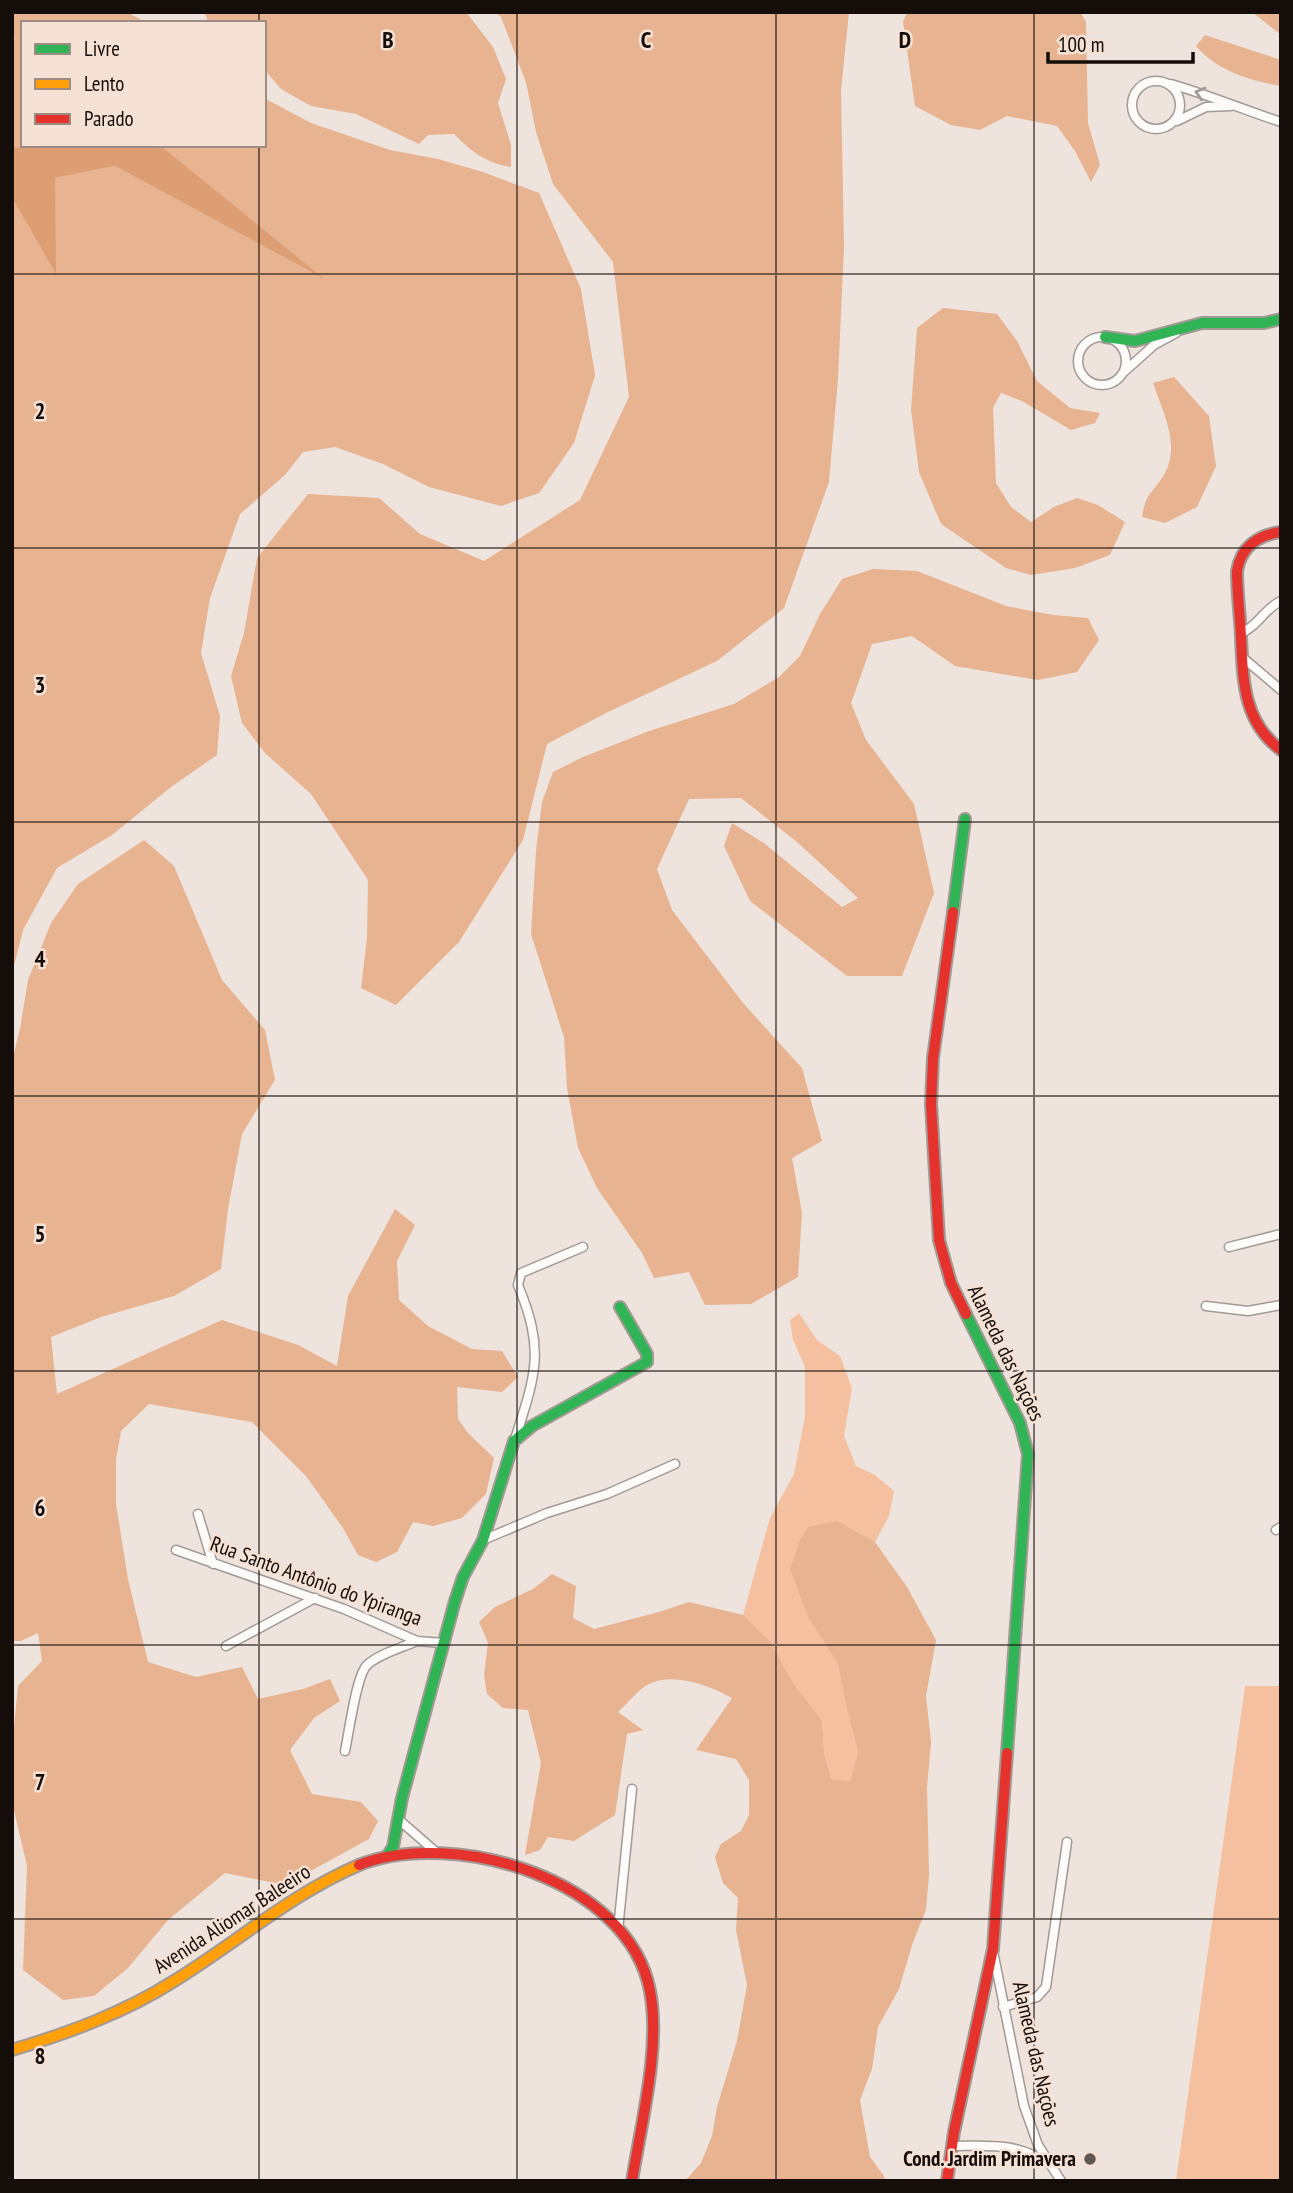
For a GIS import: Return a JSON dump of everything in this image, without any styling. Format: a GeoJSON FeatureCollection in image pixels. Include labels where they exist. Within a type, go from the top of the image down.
{"type":"FeatureCollection","features":[{"type":"Feature","properties":{"kind":"street"},"geometry":{"type":"LineString","coordinates":[[1234,106],[1206,107],[1160,130],[1144,127],[1134,115],[1132,107],[1133,99],[1142,86],[1149,82],[1165,82],[1281,122]]}},
{"type":"Feature","properties":{"kind":"street"},"geometry":{"type":"LineString","coordinates":[[1165,82],[1178,93],[1181,100],[1181,108],[1174,122]]}},
{"type":"Feature","properties":{"kind":"street"},"geometry":{"type":"LineString","coordinates":[[1181,330],[1154,345],[1112,383],[1096,384],[1084,376],[1080,369],[1078,362],[1083,346],[1089,341],[1105,337],[1135,341],[1202,323],[1264,323],[1281,319]]}},
{"type":"Feature","properties":{"kind":"street"},"geometry":{"type":"LineString","coordinates":[[1105,337],[1120,344],[1124,351],[1126,359],[1123,373]]}},
{"type":"Feature","properties":{"kind":"street"},"geometry":{"type":"LineString","coordinates":[[1281,532],[1255,540],[1241,555],[1237,570],[1242,657],[1251,715],[1266,736],[1281,750]]}},
{"type":"Feature","properties":{"kind":"street"},"geometry":{"type":"LineString","coordinates":[[1241,633],[1247,631],[1273,605],[1281,601]]}},
{"type":"Feature","properties":{"kind":"street"},"geometry":{"type":"LineString","coordinates":[[1242,657],[1281,690]]}},
{"type":"Feature","properties":{"kind":"street","name":"Alameda das Nações"},"geometry":{"type":"LineString","coordinates":[[947,2181],[993,1949],[1028,1454],[1020,1423],[951,1283],[939,1240],[931,1104],[933,1069],[965,818]]}},
{"type":"Feature","properties":{"kind":"street"},"geometry":{"type":"LineString","coordinates":[[1229,1247],[1281,1234]]}},
{"type":"Feature","properties":{"kind":"street","name":"Rua Santo Antônio do Ypiranga"},"geometry":{"type":"LineString","coordinates":[[388,1855],[393,1847],[398,1819],[463,1577],[483,1540],[532,1386],[536,1357],[532,1326],[518,1278],[521,1273],[583,1247]]}},
{"type":"Feature","properties":{"kind":"street"},"geometry":{"type":"LineString","coordinates":[[1206,1306],[1248,1311],[1281,1305]]}},
{"type":"Feature","properties":{"kind":"street"},"geometry":{"type":"LineString","coordinates":[[514,1441],[532,1426],[648,1362],[648,1354],[620,1307]]}},
{"type":"Feature","properties":{"kind":"street"},"geometry":{"type":"LineString","coordinates":[[483,1540],[547,1513],[607,1494],[675,1464]]}},
{"type":"Feature","properties":{"kind":"street"},"geometry":{"type":"LineString","coordinates":[[198,1514],[213,1564]]}},
{"type":"Feature","properties":{"kind":"street","name":"Rua Santo Antônio do Ypiranga"},"geometry":{"type":"LineString","coordinates":[[176,1550],[315,1598],[417,1641],[444,1643]]}},
{"type":"Feature","properties":{"kind":"street"},"geometry":{"type":"LineString","coordinates":[[226,1646],[315,1598]]}},
{"type":"Feature","properties":{"kind":"street"},"geometry":{"type":"LineString","coordinates":[[345,1751],[364,1668],[376,1659],[417,1641]]}},
{"type":"Feature","properties":{"kind":"street"},"geometry":{"type":"LineString","coordinates":[[618,1930],[632,1789]]}},
{"type":"Feature","properties":{"kind":"street"},"geometry":{"type":"LineString","coordinates":[[398,1819],[436,1852]]}},
{"type":"Feature","properties":{"kind":"street"},"geometry":{"type":"LineString","coordinates":[[1003,2007],[1037,1997],[1046,1987],[1067,1842]]}},
{"type":"Feature","properties":{"kind":"street","name":"Avenida Aliomar Baleeiro"},"geometry":{"type":"LineString","coordinates":[[12,2050],[84,2026],[129,2007],[174,1982],[307,1890],[338,1874],[388,1855],[411,1852],[436,1852],[503,1862],[545,1876],[600,1911],[636,1954],[645,1972],[650,1989],[653,2020],[648,2077],[632,2181]]}},
{"type":"Feature","properties":{"kind":"street","name":"Alameda das Nações"},"geometry":{"type":"LineString","coordinates":[[993,1949],[1024,2106],[1038,2145],[1061,2181]]}},
{"type":"Feature","properties":{"kind":"street","name":"Alameda das Nações"},"geometry":{"type":"LineString","coordinates":[[952,2146],[1006,2146],[1034,2154],[1050,2164]]}},
{"type":"Feature","properties":{"kind":"shaded area"},"geometry":{"type":"Polygon","coordinates":[[[12,12],[127,12],[143,21],[21,21],[21,147],[45,148],[12,147],[12,41],[15,38],[12,36],[12,12]]]}},
{"type":"Feature","properties":{"kind":"shaded area"},"geometry":{"type":"Polygon","coordinates":[[[204,12],[466,12],[493,47],[506,79],[498,103],[511,145],[511,167],[480,156],[454,134],[428,135],[419,144],[356,114],[311,106],[281,89],[266,71],[266,21],[208,21],[204,12]]]}},
{"type":"Feature","properties":{"kind":"shaded area"},"geometry":{"type":"Polygon","coordinates":[[[494,12],[849,12],[841,90],[844,247],[838,379],[829,482],[784,608],[717,661],[547,744],[523,840],[459,942],[396,1005],[361,988],[367,938],[368,880],[311,794],[265,753],[242,723],[231,676],[244,633],[257,558],[308,494],[379,498],[420,534],[484,561],[580,500],[629,397],[613,262],[553,184],[536,132],[526,82],[501,17],[494,12]]]}},
{"type":"Feature","properties":{"kind":"shaded area"},"geometry":{"type":"Polygon","coordinates":[[[907,12],[1080,12],[1086,22],[1088,123],[1100,165],[1091,182],[1075,151],[1057,126],[1007,116],[980,130],[951,125],[915,106],[903,22],[907,12]]]}},
{"type":"Feature","properties":{"kind":"shaded area"},"geometry":{"type":"Polygon","coordinates":[[[1252,12],[1281,12],[1281,35],[1252,12]]]}},
{"type":"Feature","properties":{"kind":"shaded area"},"geometry":{"type":"Polygon","coordinates":[[[1205,35],[1281,60],[1281,86],[1257,81],[1213,62],[1196,46],[1205,35]]]}},
{"type":"Feature","properties":{"kind":"shaded area"},"geometry":{"type":"Polygon","coordinates":[[[266,99],[311,123],[390,150],[438,159],[483,172],[539,193],[581,289],[595,375],[574,443],[539,493],[501,506],[429,487],[383,464],[335,447],[303,452],[285,475],[240,514],[210,598],[201,653],[220,716],[217,755],[171,787],[112,835],[57,868],[23,930],[12,974],[12,198],[55,272],[55,178],[115,166],[320,277],[162,147],[266,147],[266,99]]]}},
{"type":"Feature","properties":{"kind":"shaded area"},"geometry":{"type":"Polygon","coordinates":[[[12,147],[162,147],[324,279],[115,166],[55,178],[56,274],[12,198],[12,147]]]}},
{"type":"Feature","properties":{"kind":"shaded area"},"geometry":{"type":"Polygon","coordinates":[[[943,308],[997,314],[1017,341],[1037,381],[1070,408],[1100,413],[1095,423],[1071,430],[1022,401],[1001,393],[993,408],[996,483],[1011,507],[1031,522],[1054,507],[1077,498],[1098,505],[1125,522],[1110,555],[1075,568],[1031,575],[1006,568],[941,524],[919,472],[911,410],[917,328],[943,308]]]}},
{"type":"Feature","properties":{"kind":"shaded area"},"geometry":{"type":"Polygon","coordinates":[[[1174,377],[1209,416],[1216,466],[1197,507],[1165,523],[1142,517],[1147,499],[1162,478],[1171,455],[1166,419],[1153,383],[1174,377]]]}},
{"type":"Feature","properties":{"kind":"shaded area"},"geometry":{"type":"Polygon","coordinates":[[[873,569],[917,571],[1006,606],[1088,618],[1099,640],[1077,672],[1038,680],[955,666],[912,636],[872,644],[851,703],[866,740],[914,804],[934,893],[902,976],[847,976],[750,901],[724,846],[732,823],[765,844],[842,907],[858,898],[797,842],[741,798],[689,799],[657,869],[672,910],[743,1003],[802,1068],[822,1141],[792,1158],[802,1213],[798,1277],[751,1304],[705,1305],[689,1272],[654,1278],[642,1253],[597,1188],[578,1148],[567,1088],[564,1037],[531,934],[542,802],[553,772],[649,731],[734,704],[779,677],[800,656],[820,614],[842,579],[873,569]]]}},
{"type":"Feature","properties":{"kind":"shaded area"},"geometry":{"type":"Polygon","coordinates":[[[144,840],[174,866],[222,980],[265,1030],[275,1080],[242,1134],[228,1209],[221,1269],[174,1296],[101,1317],[51,1337],[57,1394],[222,1320],[298,1345],[337,1366],[348,1296],[395,1209],[415,1225],[397,1261],[399,1300],[428,1326],[472,1349],[502,1351],[518,1377],[502,1392],[457,1387],[458,1419],[468,1433],[494,1458],[486,1494],[462,1518],[433,1526],[413,1522],[397,1552],[376,1562],[358,1555],[343,1528],[306,1476],[252,1422],[149,1404],[121,1431],[116,1459],[116,1504],[128,1579],[148,1662],[196,1677],[242,1667],[258,1699],[303,1689],[330,1679],[340,1701],[314,1718],[290,1750],[312,1794],[361,1802],[378,1821],[369,1839],[285,1885],[225,1873],[168,1920],[128,1968],[94,1996],[63,2000],[23,1970],[27,1866],[12,1802],[12,1748],[18,1686],[42,1661],[38,1633],[21,1641],[12,1641],[12,1061],[28,980],[51,923],[78,884],[144,840]]]}},
{"type":"Feature","properties":{"kind":"shaded area"},"geometry":{"type":"Polygon","coordinates":[[[799,1313],[817,1340],[840,1356],[852,1388],[844,1436],[856,1466],[875,1475],[894,1491],[889,1516],[875,1542],[838,1521],[809,1619],[838,1664],[858,1752],[850,1781],[831,1779],[824,1753],[822,1720],[793,1683],[770,1641],[743,1615],[770,1518],[794,1474],[805,1416],[805,1367],[793,1340],[790,1320],[799,1313]]]}},
{"type":"Feature","properties":{"kind":"shaded area"},"geometry":{"type":"Polygon","coordinates":[[[838,1521],[875,1542],[907,1587],[936,1640],[926,1696],[931,1742],[927,1788],[929,1875],[926,1910],[899,1989],[878,2027],[872,2069],[860,2100],[870,2157],[885,2181],[685,2181],[701,2163],[712,2136],[717,2107],[737,2041],[747,1985],[736,1930],[738,1898],[723,1883],[715,1857],[721,1844],[741,1831],[749,1815],[749,1780],[736,1759],[696,1750],[732,1698],[690,1681],[668,1679],[643,1688],[618,1712],[643,1730],[627,1734],[615,1815],[574,1841],[548,1837],[540,1850],[525,1855],[541,1763],[528,1710],[503,1708],[487,1694],[484,1675],[488,1643],[479,1622],[495,1607],[533,1589],[552,1574],[576,1586],[573,1618],[594,1629],[689,1602],[743,1615],[770,1641],[793,1683],[822,1720],[824,1753],[831,1779],[850,1781],[858,1752],[838,1664],[809,1619],[790,1569],[801,1538],[808,1527],[838,1521]]]}},
{"type":"Feature","properties":{"kind":"shaded area"},"geometry":{"type":"Polygon","coordinates":[[[1245,1686],[1281,1686],[1281,2181],[1176,2181],[1245,1686]]]}},
{"type":"Feature","properties":{"kind":"traffic: fast"},"geometry":{"type":"LineString","coordinates":[[1105,337],[1135,341],[1202,323],[1264,323],[1281,319]]}},
{"type":"Feature","properties":{"kind":"traffic: fast"},"geometry":{"type":"LineString","coordinates":[[953,912],[965,819]]}},
{"type":"Feature","properties":{"kind":"traffic: fast"},"geometry":{"type":"LineString","coordinates":[[388,1855],[393,1847],[402,1798],[455,1601],[463,1577],[483,1540],[514,1441],[532,1426],[647,1362],[647,1354],[620,1307]]}},
{"type":"Feature","properties":{"kind":"traffic: fast"},"geometry":{"type":"LineString","coordinates":[[966,1314],[1020,1423],[1028,1454],[1007,1753]]}},
{"type":"Feature","properties":{"kind":"traffic: slow"},"geometry":{"type":"LineString","coordinates":[[12,2050],[75,2029],[135,2003],[197,1966],[310,1890],[359,1865]]}},
{"type":"Feature","properties":{"kind":"traffic: jam"},"geometry":{"type":"LineString","coordinates":[[1281,532],[1265,536],[1252,544],[1242,555],[1237,571],[1243,669],[1248,699],[1259,727],[1281,750]]}},
{"type":"Feature","properties":{"kind":"traffic: jam"},"geometry":{"type":"LineString","coordinates":[[953,912],[933,1058],[931,1104],[939,1240],[951,1283],[966,1314]]}},
{"type":"Feature","properties":{"kind":"traffic: jam"},"geometry":{"type":"LineString","coordinates":[[947,2181],[954,2132],[993,1949],[1007,1753]]}},
{"type":"Feature","properties":{"kind":"traffic: jam"},"geometry":{"type":"LineString","coordinates":[[359,1865],[398,1855],[442,1853],[487,1859],[532,1872],[574,1892],[609,1919],[635,1952],[650,1991],[653,2013],[649,2086],[632,2181]]}},
{"type":"Feature","properties":{"kind":"place","name":"Cond. Jardim Primavera"},"geometry":{"type":"Point","coordinates":[1090,2159]}}]}
